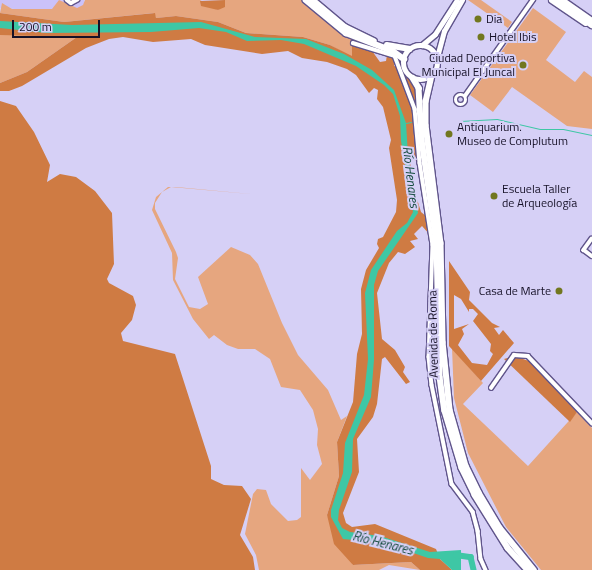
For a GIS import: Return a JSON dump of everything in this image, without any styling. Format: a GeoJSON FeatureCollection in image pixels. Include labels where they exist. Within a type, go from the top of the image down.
{"type":"FeatureCollection","features":[{"type":"Feature","properties":{"kind":"main road"},"geometry":{"type":"LineString","coordinates":[[306,0],[346,33],[392,51],[404,59]]}},
{"type":"Feature","properties":{"kind":"main road"},"geometry":{"type":"LineString","coordinates":[[313,0],[356,34],[392,47],[410,49],[422,45],[434,51],[437,57],[438,67],[432,76],[419,80],[413,78],[405,70],[404,59],[410,49]]}},
{"type":"Feature","properties":{"kind":"main road"},"geometry":{"type":"LineString","coordinates":[[557,0],[570,4],[592,21]]}},
{"type":"Feature","properties":{"kind":"main road"},"geometry":{"type":"LineString","coordinates":[[570,4],[592,26]]}},
{"type":"Feature","properties":{"kind":"main road","name":"Avenida de Roma"},"geometry":{"type":"LineString","coordinates":[[432,76],[426,95],[426,125],[441,243],[443,342],[450,410],[466,466],[478,493],[500,528],[534,570]]}},
{"type":"Feature","properties":{"kind":"main road","name":"Avenida de Roma"},"geometry":{"type":"LineString","coordinates":[[413,78],[419,88],[422,140],[437,244],[440,377],[445,411],[462,468],[475,495],[496,531],[528,570]]}},
{"type":"Feature","properties":{"kind":"street"},"geometry":{"type":"LineString","coordinates":[[67,0],[71,2],[77,0]]}},
{"type":"Feature","properties":{"kind":"street"},"geometry":{"type":"LineString","coordinates":[[422,45],[435,34],[457,0]]}},
{"type":"Feature","properties":{"kind":"street"},"geometry":{"type":"LineString","coordinates":[[437,57],[444,31],[462,0]]}},
{"type":"Feature","properties":{"kind":"street"},"geometry":{"type":"LineString","coordinates":[[465,96],[533,0]]}},
{"type":"Feature","properties":{"kind":"street"},"geometry":{"type":"LineString","coordinates":[[551,0],[592,26]]}},
{"type":"Feature","properties":{"kind":"street"},"geometry":{"type":"LineString","coordinates":[[563,0],[570,4]]}},
{"type":"Feature","properties":{"kind":"street"},"geometry":{"type":"LineString","coordinates":[[353,43],[395,56],[415,109],[420,163],[432,245],[429,357],[432,385],[452,484],[473,512],[478,531],[481,559],[486,570]]}},
{"type":"Feature","properties":{"kind":"street"},"geometry":{"type":"LineString","coordinates":[[592,239],[584,250],[592,256]]}},
{"type":"Feature","properties":{"kind":"street"},"geometry":{"type":"LineString","coordinates":[[491,388],[514,355],[528,356],[591,421]]}},
{"type":"Feature","properties":{"kind":"shaded area"},"geometry":{"type":"Polygon","coordinates":[[[0,0],[84,0],[85,6],[80,13],[0,8],[0,0]]]}},
{"type":"Feature","properties":{"kind":"shaded area"},"geometry":{"type":"Polygon","coordinates":[[[59,0],[77,8],[83,5],[85,0],[200,0],[218,10],[225,0],[302,0],[340,32],[356,42],[353,43],[352,57],[330,45],[303,37],[246,33],[218,22],[176,16],[156,18],[154,13],[64,22],[0,13],[2,3],[12,9],[52,9],[59,0]]]}},
{"type":"Feature","properties":{"kind":"shaded area"},"geometry":{"type":"Polygon","coordinates":[[[225,0],[225,7],[218,10],[201,6],[200,1],[225,0]]]}},
{"type":"Feature","properties":{"kind":"shaded area"},"geometry":{"type":"Polygon","coordinates":[[[468,0],[481,0],[512,22],[508,28],[468,0]]]}},
{"type":"Feature","properties":{"kind":"shaded area","name":"Ciudad Deportiva Municipal El Juncal"},"geometry":{"type":"Polygon","coordinates":[[[533,8],[566,32],[546,60],[575,82],[584,71],[592,77],[592,129],[567,126],[512,87],[493,112],[470,95],[533,8]]]}},
{"type":"Feature","properties":{"kind":"shaded area"},"geometry":{"type":"Polygon","coordinates":[[[0,13],[64,22],[155,13],[156,18],[176,16],[218,22],[246,33],[303,37],[330,45],[352,56],[352,45],[356,42],[370,48],[380,62],[386,61],[387,55],[394,57],[394,66],[399,67],[402,62],[406,76],[415,85],[415,133],[419,161],[410,159],[413,186],[421,212],[427,217],[430,235],[422,226],[414,234],[418,239],[410,241],[415,247],[405,254],[398,252],[389,263],[377,293],[382,339],[395,350],[405,367],[403,372],[410,382],[406,384],[385,357],[382,359],[377,404],[373,417],[357,439],[359,472],[343,513],[346,523],[352,527],[375,524],[436,549],[440,559],[452,570],[420,570],[411,562],[353,565],[334,544],[327,515],[339,476],[337,442],[353,402],[357,354],[362,334],[361,289],[366,270],[379,248],[377,244],[378,239],[383,237],[396,212],[397,200],[389,148],[391,140],[383,107],[377,99],[378,90],[374,88],[369,93],[356,75],[347,69],[327,62],[302,58],[288,51],[262,54],[205,45],[191,39],[153,42],[123,37],[109,39],[86,48],[22,86],[9,91],[0,91],[0,83],[27,72],[77,37],[0,35],[0,13]]]}},
{"type":"Feature","properties":{"kind":"shaded area"},"geometry":{"type":"Polygon","coordinates":[[[0,35],[77,37],[27,72],[0,83],[0,35]]]}},
{"type":"Feature","properties":{"kind":"shaded area"},"geometry":{"type":"Polygon","coordinates":[[[0,101],[16,106],[34,132],[50,165],[47,182],[60,174],[76,177],[95,191],[112,213],[114,264],[107,279],[109,283],[133,296],[136,305],[132,320],[121,333],[123,341],[175,354],[211,466],[211,479],[224,485],[242,486],[251,499],[240,535],[253,557],[255,570],[0,570],[0,101]]]}},
{"type":"Feature","properties":{"kind":"shaded area"},"geometry":{"type":"Polygon","coordinates":[[[171,187],[176,187],[295,198],[171,187]]]}},
{"type":"Feature","properties":{"kind":"shaded area"},"geometry":{"type":"Polygon","coordinates":[[[162,192],[155,203],[155,209],[176,252],[178,258],[175,279],[189,307],[200,309],[208,304],[198,277],[231,247],[250,255],[258,264],[282,323],[298,355],[328,390],[341,420],[347,416],[337,442],[339,476],[327,515],[353,565],[411,562],[420,570],[389,565],[379,570],[259,570],[256,555],[245,534],[253,494],[257,489],[266,490],[271,504],[288,521],[297,520],[301,517],[301,468],[310,480],[322,464],[317,445],[318,429],[313,410],[300,390],[281,387],[270,359],[255,349],[238,349],[227,345],[214,335],[209,339],[193,319],[173,280],[172,253],[152,210],[156,197],[162,192]]]}},
{"type":"Feature","properties":{"kind":"shaded area"},"geometry":{"type":"Polygon","coordinates":[[[449,261],[470,292],[469,300],[492,323],[500,327],[494,328],[499,335],[503,330],[514,343],[481,381],[449,346],[449,261]],[[454,295],[454,329],[469,324],[462,329],[464,334],[458,345],[472,363],[487,365],[493,354],[490,351],[491,344],[473,321],[478,314],[473,309],[469,309],[469,312],[461,299],[454,295]]]}},
{"type":"Feature","properties":{"kind":"shaded area"},"geometry":{"type":"Polygon","coordinates":[[[452,348],[483,383],[463,404],[528,466],[577,412],[592,428],[592,570],[541,570],[506,527],[468,453],[454,398],[452,348]]]}},
{"type":"Feature","properties":{"kind":"shaded area"},"geometry":{"type":"Polygon","coordinates":[[[514,356],[532,362],[577,412],[570,422],[504,359],[514,356]]]}},
{"type":"Feature","properties":{"kind":"water"},"geometry":{"type":"Polygon","coordinates":[[[0,21],[72,25],[201,22],[255,37],[306,39],[344,54],[372,70],[394,90],[406,123],[408,155],[418,213],[378,271],[374,285],[374,360],[371,397],[353,439],[352,472],[339,510],[338,520],[342,528],[350,532],[380,536],[430,552],[461,550],[461,570],[452,570],[440,559],[428,558],[384,543],[343,539],[331,517],[331,510],[343,473],[345,443],[364,395],[368,359],[365,293],[371,270],[397,231],[407,223],[413,212],[401,141],[400,116],[393,94],[384,85],[356,66],[304,44],[281,40],[247,41],[226,32],[199,28],[151,32],[47,33],[0,28],[0,21]]]}},
{"type":"Feature","properties":{"kind":"waterway"},"geometry":{"type":"LineString","coordinates":[[460,121],[497,119],[540,129],[563,129],[592,135]]}},
{"type":"Feature","properties":{"kind":"waterway"},"geometry":{"type":"LineString","coordinates":[[406,123],[411,122]]}},
{"type":"Feature","properties":{"kind":"waterway","name":"Río Henares"},"geometry":{"type":"LineString","coordinates":[[456,555],[471,557],[474,570]]}},
{"type":"Feature","properties":{"kind":"place","name":"Dia"},"geometry":{"type":"Point","coordinates":[478,19]}},
{"type":"Feature","properties":{"kind":"place","name":"Hotel Ibis"},"geometry":{"type":"Point","coordinates":[481,37]}},
{"type":"Feature","properties":{"kind":"place","name":"Ciudad Deportiva Municipal El Juncal"},"geometry":{"type":"Point","coordinates":[523,65]}},
{"type":"Feature","properties":{"kind":"place","name":"Antiquarium. Museo de Complutum"},"geometry":{"type":"Point","coordinates":[449,134]}},
{"type":"Feature","properties":{"kind":"place","name":"Escuela Taller de Arqueología"},"geometry":{"type":"Point","coordinates":[494,196]}},
{"type":"Feature","properties":{"kind":"place","name":"Casa de Marte"},"geometry":{"type":"Point","coordinates":[559,291]}}]}
